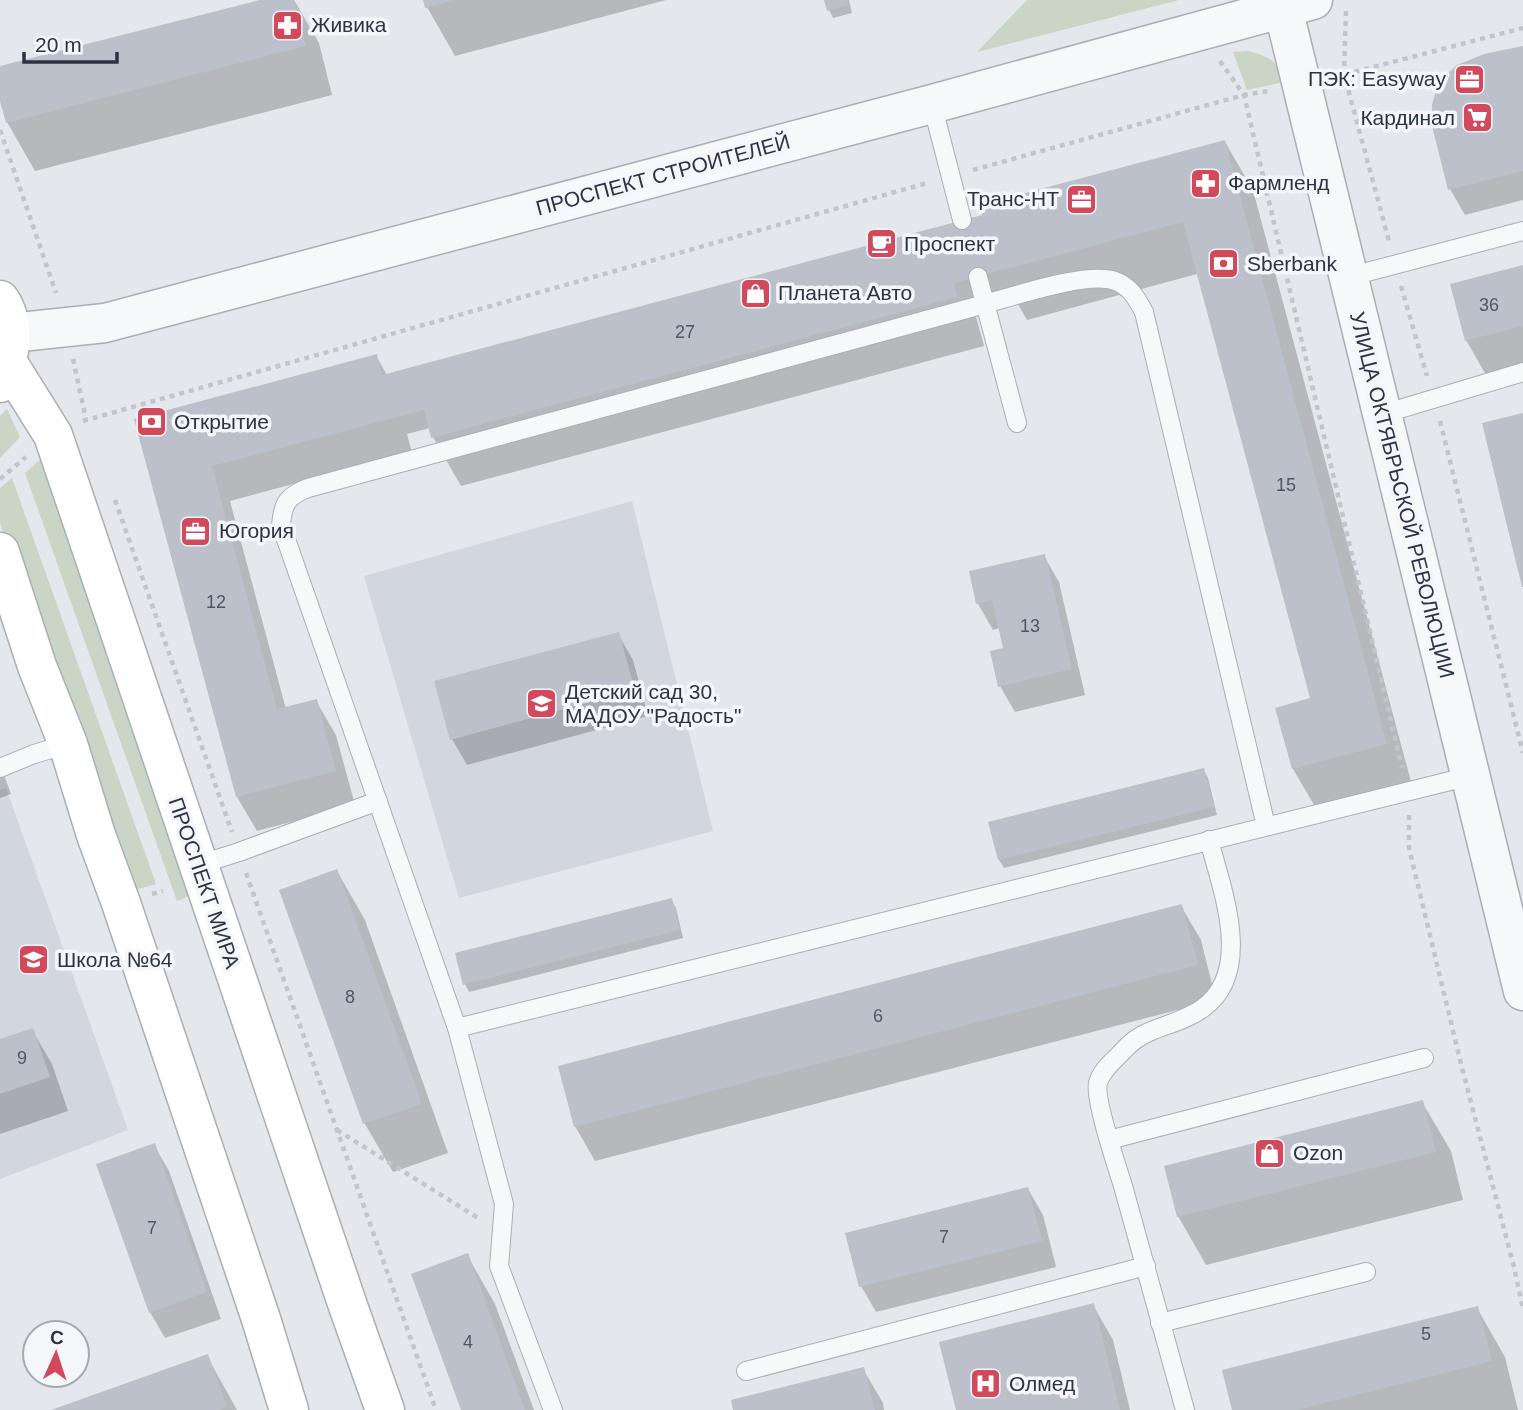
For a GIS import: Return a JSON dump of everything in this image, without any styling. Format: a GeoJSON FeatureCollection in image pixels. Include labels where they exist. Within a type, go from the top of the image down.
{"type":"FeatureCollection","features":[{"type":"Feature","properties":{"kind":"main road","name":"ПРОСПЕКТ МИРА"},"geometry":{"type":"LineString","coordinates":[[4,329],[53,435],[385,1410]]}},
{"type":"Feature","properties":{"kind":"main road"},"geometry":{"type":"LineString","coordinates":[[0,552],[37,666],[68,744],[289,1410]]}},
{"type":"Feature","properties":{"kind":"street","name":"ПРОСПЕКТ СТРОИТЕЛЕЙ"},"geometry":{"type":"LineString","coordinates":[[4,329],[105,323],[932,104],[1292,2]]}},
{"type":"Feature","properties":{"kind":"street","name":"УЛИЦА ОКТЯБРЬСКОЙ РЕВОЛЮЦИИ"},"geometry":{"type":"LineString","coordinates":[[1292,2],[1301,85],[1523,991]]}},
{"type":"Feature","properties":{"kind":"lane"},"geometry":{"type":"LineString","coordinates":[[932,104],[962,220]]}},
{"type":"Feature","properties":{"kind":"lane"},"geometry":{"type":"LineString","coordinates":[[1348,277],[1523,231]]}},
{"type":"Feature","properties":{"kind":"lane"},"geometry":{"type":"LineString","coordinates":[[978,277],[1017,423]]}},
{"type":"Feature","properties":{"kind":"lane"},"geometry":{"type":"LineString","coordinates":[[553,1410],[499,1266],[504,1204],[457,1028],[281,525],[286,502],[295,494],[308,488],[985,304],[1078,280],[1098,278],[1116,281],[1133,293],[1144,312],[1266,826]]}},
{"type":"Feature","properties":{"kind":"lane"},"geometry":{"type":"LineString","coordinates":[[1383,414],[1523,372]]}},
{"type":"Feature","properties":{"kind":"lane"},"geometry":{"type":"LineString","coordinates":[[0,768],[68,744]]}},
{"type":"Feature","properties":{"kind":"lane"},"geometry":{"type":"LineString","coordinates":[[457,1028],[1470,776]]}},
{"type":"Feature","properties":{"kind":"lane"},"geometry":{"type":"LineString","coordinates":[[198,865],[378,801]]}},
{"type":"Feature","properties":{"kind":"lane"},"geometry":{"type":"LineString","coordinates":[[1185,1410],[1109,1140],[1097,1084],[1105,1069],[1129,1045],[1146,1033],[1203,1008],[1227,978],[1230,920],[1209,840]]}},
{"type":"Feature","properties":{"kind":"lane"},"geometry":{"type":"LineString","coordinates":[[1109,1140],[1424,1058]]}},
{"type":"Feature","properties":{"kind":"lane"},"geometry":{"type":"LineString","coordinates":[[746,1371],[1146,1266]]}},
{"type":"Feature","properties":{"kind":"lane"},"geometry":{"type":"LineString","coordinates":[[1160,1323],[1366,1272]]}},
{"type":"Feature","properties":{"kind":"path"},"geometry":{"type":"LineString","coordinates":[[86,419],[1244,95],[1301,85],[1523,28]]}},
{"type":"Feature","properties":{"kind":"path"},"geometry":{"type":"LineString","coordinates":[[1199,30],[1244,95],[1408,792],[1409,848],[1457,1051],[1523,1309]]}},
{"type":"Feature","properties":{"kind":"path"},"geometry":{"type":"LineString","coordinates":[[0,130],[67,327],[91,432]]}},
{"type":"Feature","properties":{"kind":"path"},"geometry":{"type":"LineString","coordinates":[[114,498],[436,1410]]}},
{"type":"Feature","properties":{"kind":"path"},"geometry":{"type":"LineString","coordinates":[[337,1129],[502,1232]]}},
{"type":"Feature","properties":{"kind":"shaded area","name":"Детский сад 30, МАДОУ \"Радость\""},"geometry":{"type":"Polygon","coordinates":[[[632,501],[713,831],[459,898],[364,576],[632,501]]]}},
{"type":"Feature","properties":{"kind":"shaded area","name":"Школа №64"},"geometry":{"type":"Polygon","coordinates":[[[6,788],[128,1130],[0,1179],[0,790],[6,788]]]}},
{"type":"Feature","properties":{"kind":"green space"},"geometry":{"type":"Polygon","coordinates":[[[1027,0],[1179,0],[977,52],[1027,0]]]}},
{"type":"Feature","properties":{"kind":"green space"},"geometry":{"type":"Polygon","coordinates":[[[1248,51],[1272,60],[1284,82],[1247,90],[1233,52],[1248,51]]]}},
{"type":"Feature","properties":{"kind":"green space"},"geometry":{"type":"Polygon","coordinates":[[[7,409],[20,437],[0,458],[0,416],[7,409]]]}},
{"type":"Feature","properties":{"kind":"green space"},"geometry":{"type":"Polygon","coordinates":[[[42,458],[199,892],[177,901],[25,473],[42,458]]]}},
{"type":"Feature","properties":{"kind":"green space"},"geometry":{"type":"Polygon","coordinates":[[[12,478],[156,884],[131,891],[0,523],[0,488],[12,478]]]}},
{"type":"Feature","properties":{"kind":"building"},"geometry":{"type":"Polygon","coordinates":[[[260,0],[294,0],[306,46],[6,123],[0,101],[0,66],[260,0]]]}},
{"type":"Feature","properties":{"kind":"building"},"geometry":{"type":"Polygon","coordinates":[[[423,0],[451,0],[451,1],[425,8],[423,0]]]}},
{"type":"Feature","properties":{"kind":"building"},"geometry":{"type":"Polygon","coordinates":[[[824,0],[847,0],[849,5],[827,11],[824,0]]]}},
{"type":"Feature","properties":{"kind":"building","name":"Кардинал"},"geometry":{"type":"Polygon","coordinates":[[[1523,46],[1523,171],[1448,190],[1433,130],[1432,105],[1438,82],[1457,65],[1484,54],[1523,46]]]}},
{"type":"Feature","properties":{"kind":"building"},"geometry":{"type":"Polygon","coordinates":[[[1225,140],[1387,744],[1292,769],[1275,708],[1310,698],[1183,222],[954,283],[957,297],[431,438],[424,410],[212,466],[277,709],[317,699],[336,771],[236,797],[134,419],[377,354],[382,375],[982,215],[980,205],[1225,140]]]}},
{"type":"Feature","properties":{"kind":"building"},"geometry":{"type":"Polygon","coordinates":[[[1523,265],[1523,326],[1465,341],[1450,284],[1523,265]]]}},
{"type":"Feature","properties":{"kind":"building"},"geometry":{"type":"Polygon","coordinates":[[[1523,413],[1523,587],[1522,587],[1482,423],[1523,413]]]}},
{"type":"Feature","properties":{"kind":"building"},"geometry":{"type":"Polygon","coordinates":[[[1045,554],[1072,669],[998,687],[990,651],[1003,648],[992,600],[976,604],[969,571],[1045,554]]]}},
{"type":"Feature","properties":{"kind":"building"},"geometry":{"type":"Polygon","coordinates":[[[619,632],[635,690],[450,740],[434,681],[619,632]]]}},
{"type":"Feature","properties":{"kind":"building"},"geometry":{"type":"Polygon","coordinates":[[[1204,768],[1214,807],[998,860],[988,822],[1204,768]]]}},
{"type":"Feature","properties":{"kind":"building"},"geometry":{"type":"Polygon","coordinates":[[[337,869],[422,1104],[363,1124],[279,890],[337,869]]]}},
{"type":"Feature","properties":{"kind":"building"},"geometry":{"type":"Polygon","coordinates":[[[672,898],[680,930],[463,985],[455,953],[672,898]]]}},
{"type":"Feature","properties":{"kind":"building"},"geometry":{"type":"Polygon","coordinates":[[[1182,904],[1198,965],[574,1127],[558,1066],[1182,904]]]}},
{"type":"Feature","properties":{"kind":"building"},"geometry":{"type":"Polygon","coordinates":[[[33,1028],[50,1077],[0,1094],[0,1039],[33,1028]]]}},
{"type":"Feature","properties":{"kind":"building"},"geometry":{"type":"Polygon","coordinates":[[[1423,1100],[1436,1152],[1177,1217],[1164,1166],[1423,1100]]]}},
{"type":"Feature","properties":{"kind":"building"},"geometry":{"type":"Polygon","coordinates":[[[155,1143],[207,1292],[149,1313],[96,1164],[155,1143]]]}},
{"type":"Feature","properties":{"kind":"building"},"geometry":{"type":"Polygon","coordinates":[[[1028,1187],[1042,1241],[859,1287],[845,1233],[1028,1187]]]}},
{"type":"Feature","properties":{"kind":"building"},"geometry":{"type":"Polygon","coordinates":[[[468,1253],[525,1410],[461,1410],[411,1274],[468,1253]]]}},
{"type":"Feature","properties":{"kind":"building"},"geometry":{"type":"Polygon","coordinates":[[[1094,1303],[1120,1410],[956,1410],[939,1342],[1094,1303]]]}},
{"type":"Feature","properties":{"kind":"building"},"geometry":{"type":"Polygon","coordinates":[[[1478,1306],[1492,1361],[1296,1410],[1232,1410],[1222,1370],[1478,1306]]]}},
{"type":"Feature","properties":{"kind":"building"},"geometry":{"type":"Polygon","coordinates":[[[208,1354],[227,1407],[217,1410],[51,1410],[208,1354]]]}},
{"type":"Feature","properties":{"kind":"building"},"geometry":{"type":"Polygon","coordinates":[[[864,1367],[875,1410],[733,1410],[731,1400],[864,1367]]]}},
{"type":"Feature","properties":{"kind":"place","name":"Живика"},"geometry":{"type":"Point","coordinates":[288,25]}},
{"type":"Feature","properties":{"kind":"place","name":"ПЭК: Easyway"},"geometry":{"type":"Point","coordinates":[1469,79]}},
{"type":"Feature","properties":{"kind":"place","name":"Кардинал"},"geometry":{"type":"Point","coordinates":[1478,118]}},
{"type":"Feature","properties":{"kind":"place","name":"Фармленд"},"geometry":{"type":"Point","coordinates":[1205,183]}},
{"type":"Feature","properties":{"kind":"place","name":"Транс-НТ"},"geometry":{"type":"Point","coordinates":[1082,199]}},
{"type":"Feature","properties":{"kind":"place","name":"Проспект"},"geometry":{"type":"Point","coordinates":[881,244]}},
{"type":"Feature","properties":{"kind":"place","name":"Sberbank"},"geometry":{"type":"Point","coordinates":[1224,264]}},
{"type":"Feature","properties":{"kind":"place","name":"Планета Авто"},"geometry":{"type":"Point","coordinates":[755,293]}},
{"type":"Feature","properties":{"kind":"place","name":"Открытие"},"geometry":{"type":"Point","coordinates":[151,422]}},
{"type":"Feature","properties":{"kind":"place","name":"Югория"},"geometry":{"type":"Point","coordinates":[196,531]}},
{"type":"Feature","properties":{"kind":"place","name":"Детский сад 30, МАДОУ \"Радость\""},"geometry":{"type":"Point","coordinates":[542,704]}},
{"type":"Feature","properties":{"kind":"place","name":"Школа №64"},"geometry":{"type":"Point","coordinates":[34,960]}},
{"type":"Feature","properties":{"kind":"place","name":"Ozon"},"geometry":{"type":"Point","coordinates":[1270,1153]}},
{"type":"Feature","properties":{"kind":"place","name":"Олмед"},"geometry":{"type":"Point","coordinates":[986,1384]}}]}
